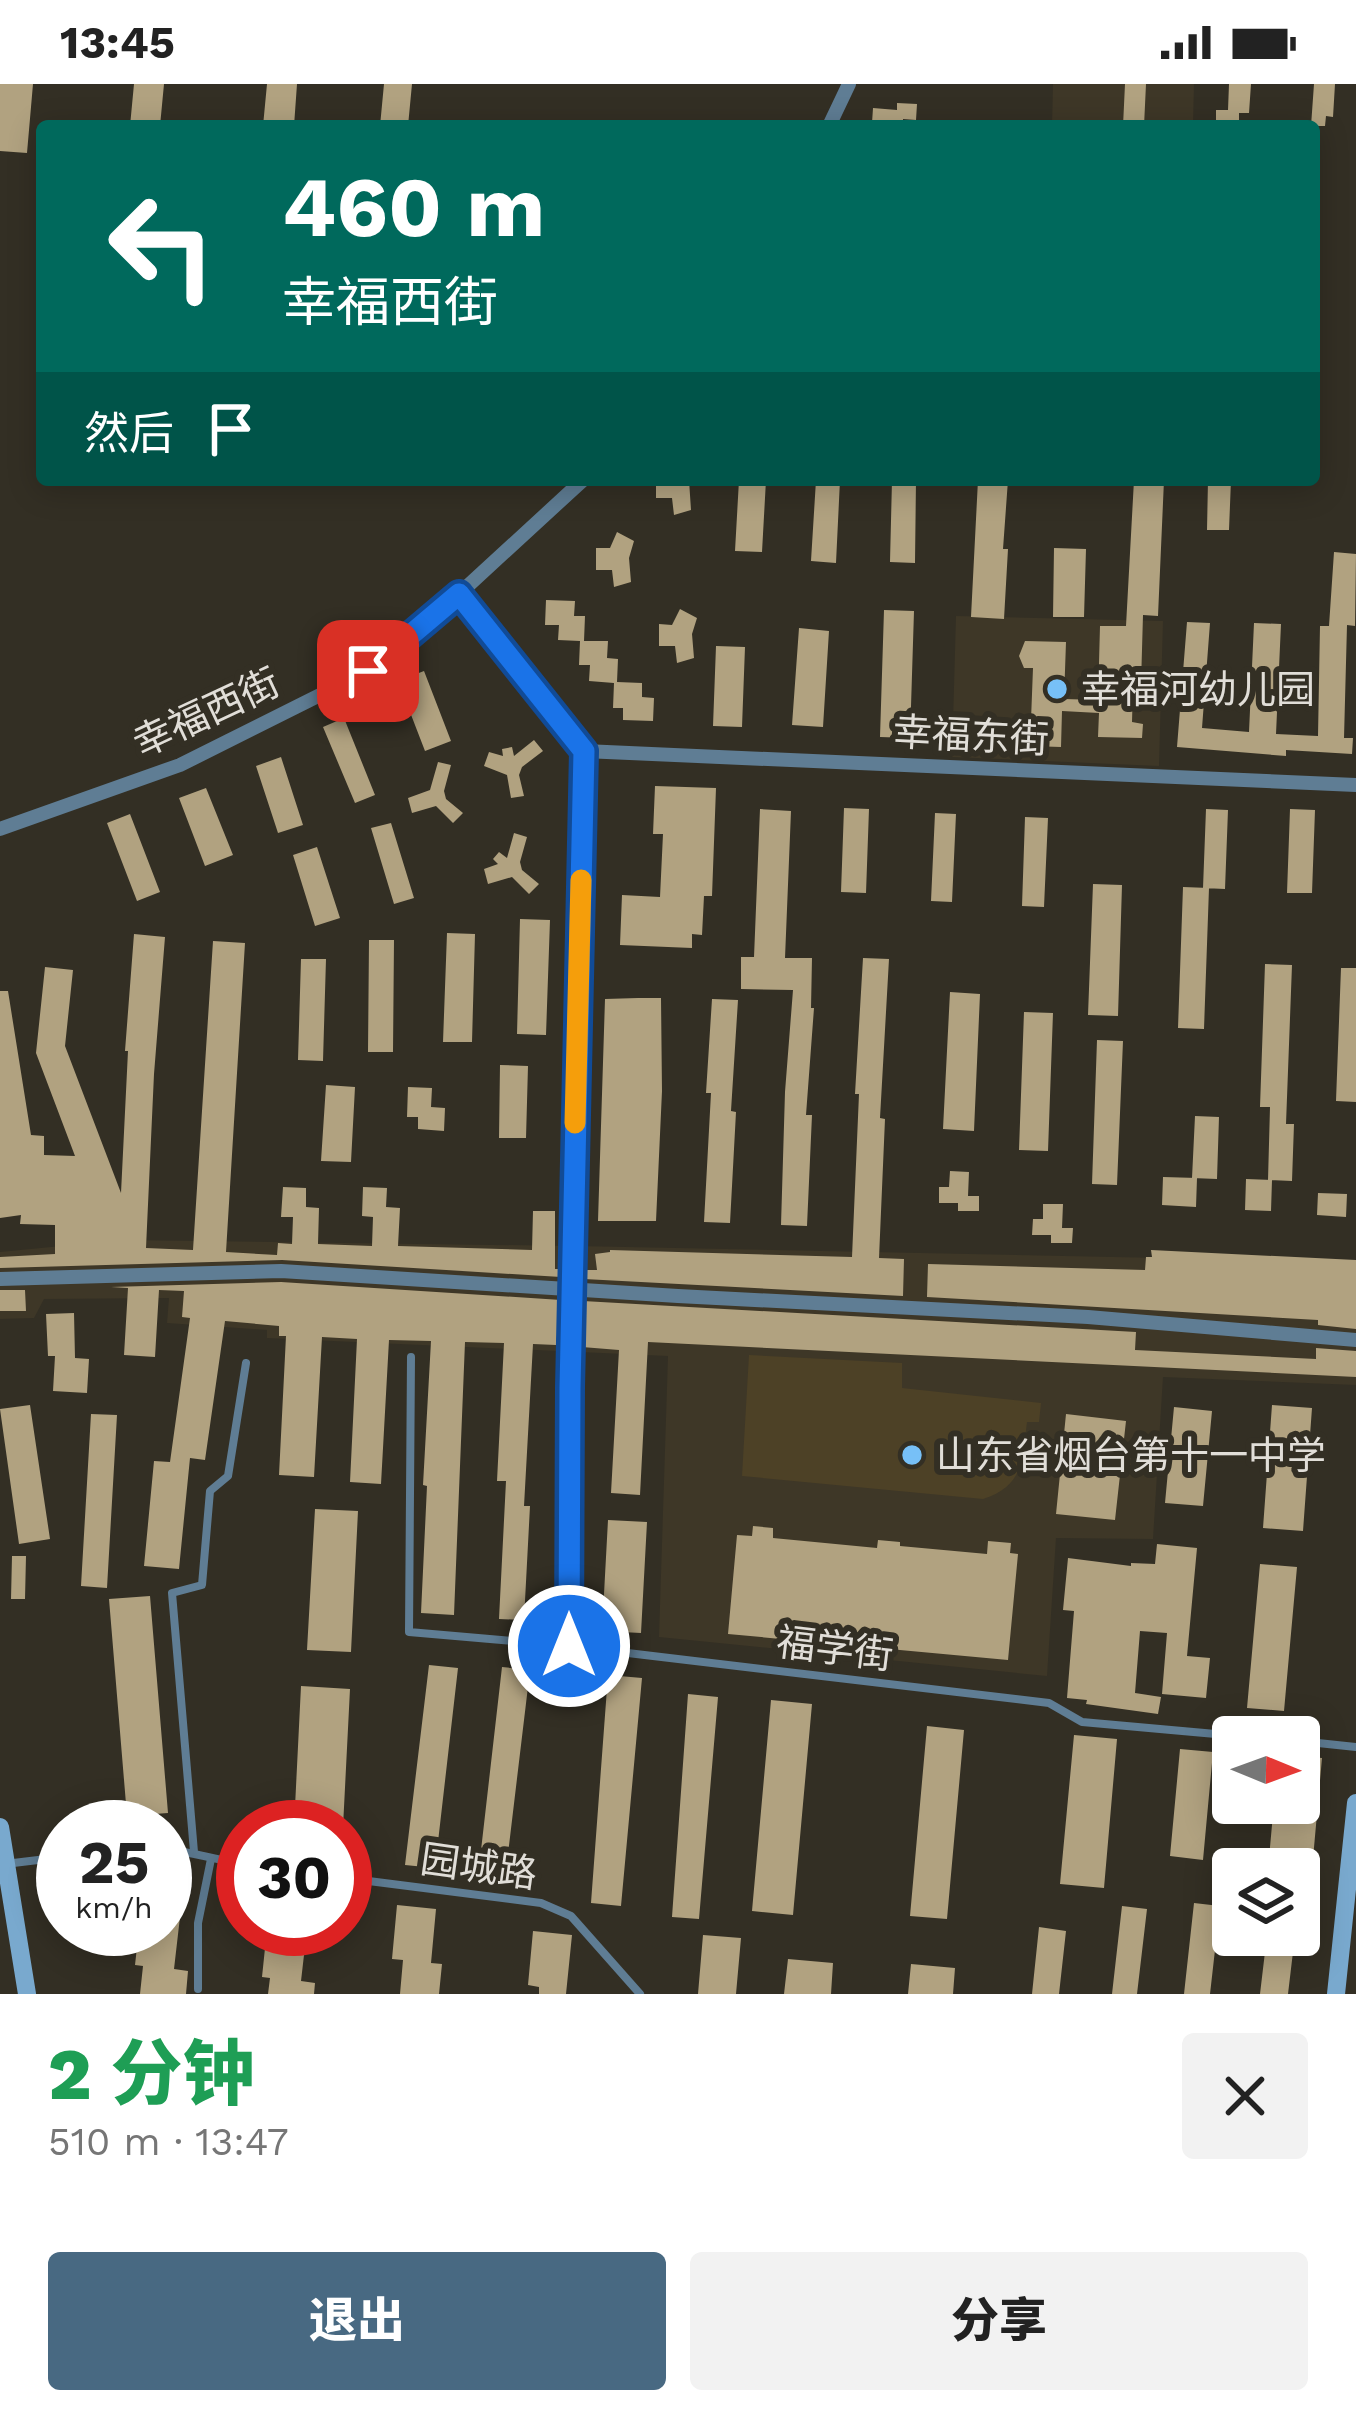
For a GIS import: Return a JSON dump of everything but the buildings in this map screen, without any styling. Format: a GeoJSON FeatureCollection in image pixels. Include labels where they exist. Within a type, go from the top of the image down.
{"type":"FeatureCollection","features":[{"type":"Feature","properties":{"kind":"main road"},"geometry":{"type":"LineString","coordinates":[[1336,1994],[1356,1803]]}},
{"type":"Feature","properties":{"kind":"main road"},"geometry":{"type":"LineString","coordinates":[[0,1827],[27,1994]]}},
{"type":"Feature","properties":{"kind":"street"},"geometry":{"type":"LineString","coordinates":[[832,120],[849,84]]}},
{"type":"Feature","properties":{"kind":"street","name":"幸福西街"},"geometry":{"type":"LineString","coordinates":[[0,829],[180,765],[368,671],[576,486]]}},
{"type":"Feature","properties":{"kind":"street"},"geometry":{"type":"LineString","coordinates":[[459,594],[584,751],[569,1646]]}},
{"type":"Feature","properties":{"kind":"street","name":"幸福东街"},"geometry":{"type":"LineString","coordinates":[[584,751],[1356,785]]}},
{"type":"Feature","properties":{"kind":"street"},"geometry":{"type":"LineString","coordinates":[[0,1279],[281,1271],[1088,1317],[1356,1340]]}},
{"type":"Feature","properties":{"kind":"lane","name":"福学街"},"geometry":{"type":"LineString","coordinates":[[411,1357],[409,1632],[569,1646],[1049,1703],[1082,1722],[1212,1734]]}},
{"type":"Feature","properties":{"kind":"lane"},"geometry":{"type":"LineString","coordinates":[[216,1860],[194,1852],[172,1593],[202,1585],[210,1491],[228,1476],[246,1363]]}},
{"type":"Feature","properties":{"kind":"lane"},"geometry":{"type":"LineString","coordinates":[[1320,1744],[1356,1747]]}},
{"type":"Feature","properties":{"kind":"lane"},"geometry":{"type":"LineString","coordinates":[[198,1989],[197,1923],[211,1859]]}},
{"type":"Feature","properties":{"kind":"lane"},"geometry":{"type":"LineString","coordinates":[[3,1865],[36,1861]]}},
{"type":"Feature","properties":{"kind":"lane","name":"园城路"},"geometry":{"type":"LineString","coordinates":[[372,1881],[541,1903],[571,1916],[640,1994]]}},
{"type":"Feature","properties":{"kind":"shaded area"},"geometry":{"type":"Polygon","coordinates":[[[1053,84],[1194,84],[1193,120],[1052,120],[1053,84]]]}},
{"type":"Feature","properties":{"kind":"shaded area","name":"幸福河幼儿园"},"geometry":{"type":"Polygon","coordinates":[[[956,616],[1163,621],[1159,766],[952,757],[956,616]]]}},
{"type":"Feature","properties":{"kind":"shaded area"},"geometry":{"type":"Polygon","coordinates":[[[123,1240],[1356,1262],[1356,1385],[1163,1377],[1153,1539],[1056,1538],[1047,1676],[659,1637],[668,1356],[267,1338],[267,1330],[167,1323],[169,1298],[44,1299],[34,1318],[0,1319],[0,1252],[123,1240]]]}},
{"type":"Feature","properties":{"kind":"shaded area"},"geometry":{"type":"Polygon","coordinates":[[[749,1355],[902,1363],[902,1388],[1041,1403],[1039,1422],[1027,1422],[1014,1479],[983,1499],[742,1476],[749,1355]]]}},
{"type":"Feature","properties":{"kind":"slow traffic"},"geometry":{"type":"LineString","coordinates":[[575,1123],[581,880]]}},
{"type":"Feature","properties":{"kind":"place","name":"幸福河幼儿园"},"geometry":{"type":"Point","coordinates":[1057,689]}},
{"type":"Feature","properties":{"kind":"place","name":"山东省烟台第十一中学"},"geometry":{"type":"Point","coordinates":[912,1455]}},
{"type":"Feature","properties":{"kind":"route"},"geometry":{"type":"LineString","coordinates":[[368,671],[459,594],[584,751],[569,1646]]}}]}
